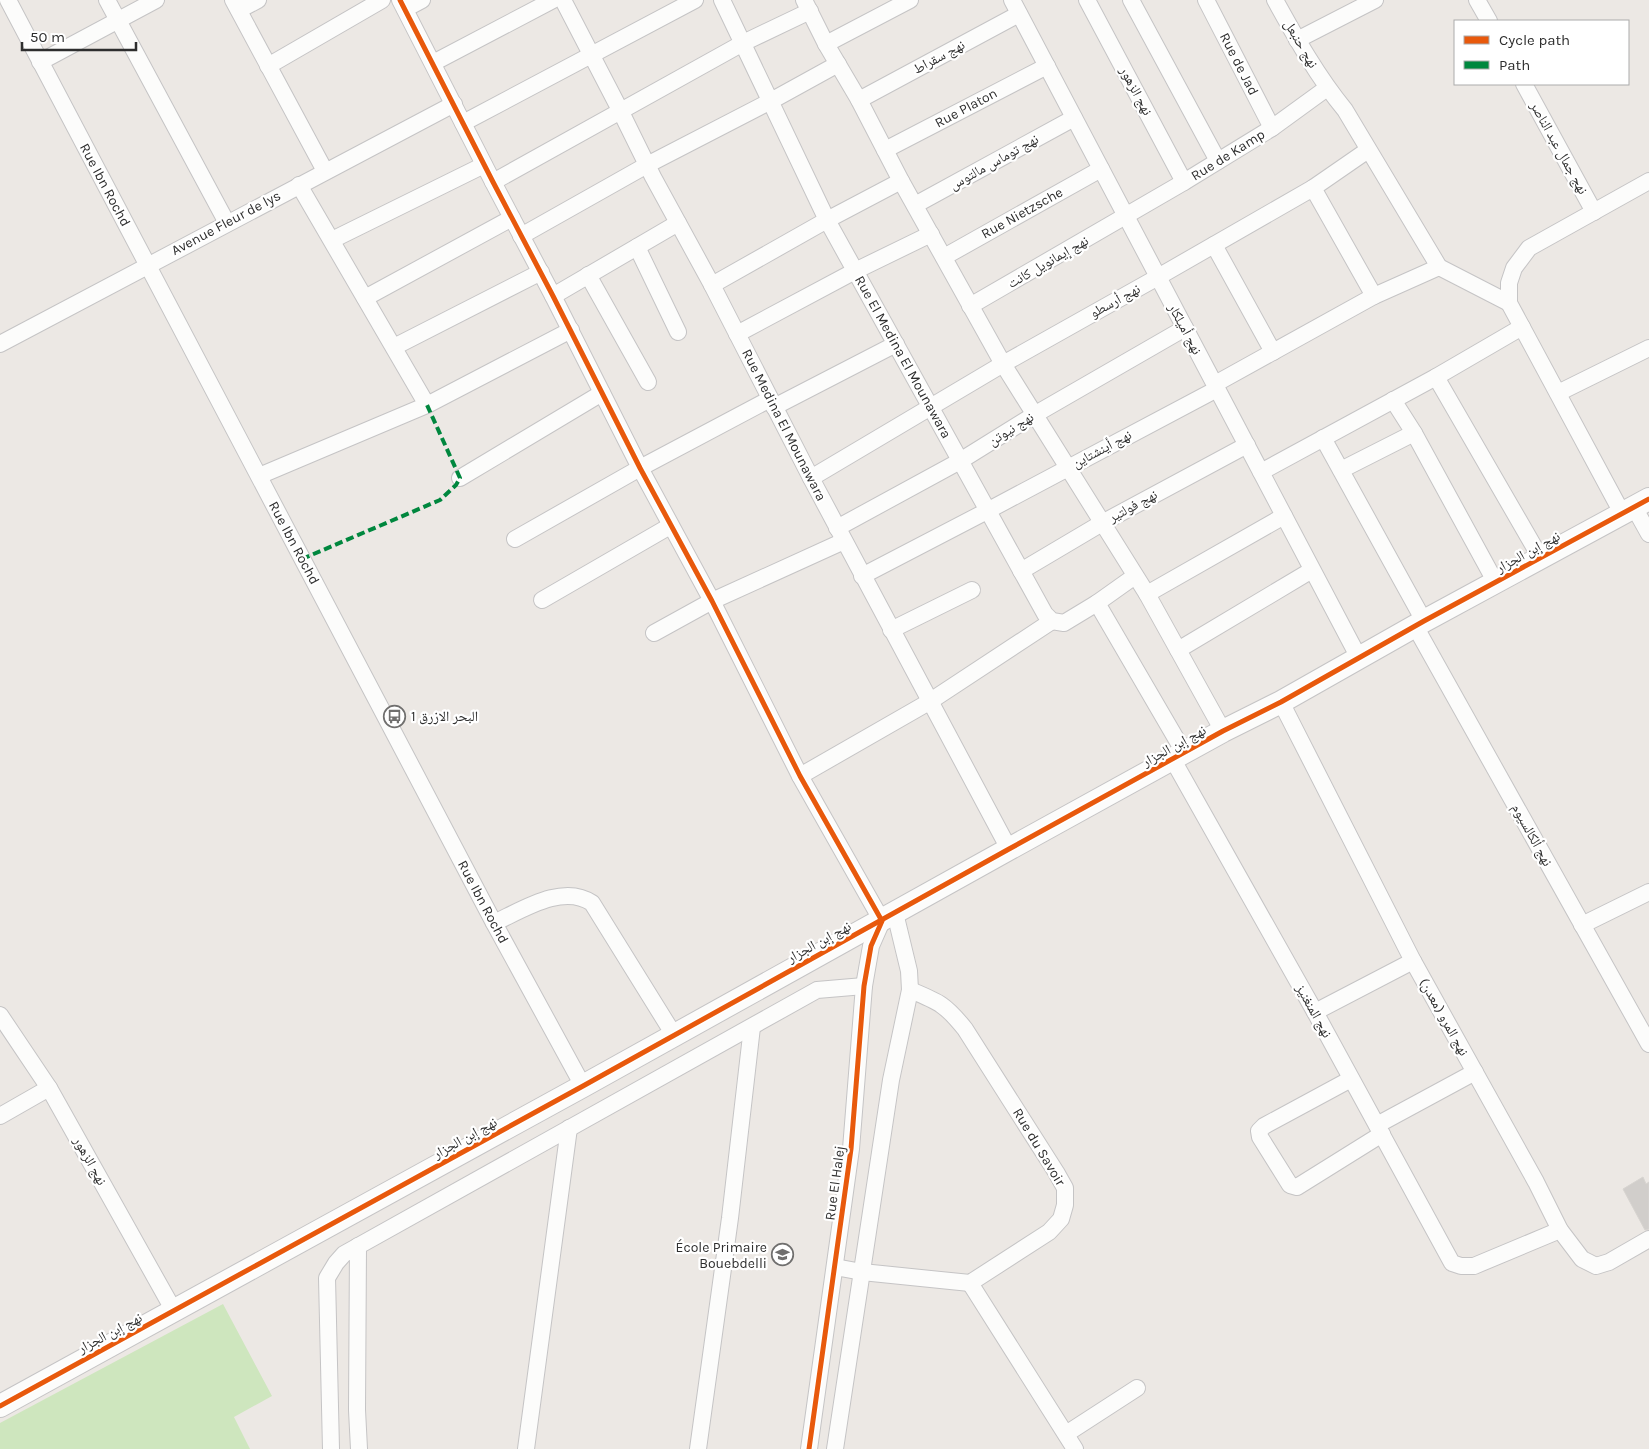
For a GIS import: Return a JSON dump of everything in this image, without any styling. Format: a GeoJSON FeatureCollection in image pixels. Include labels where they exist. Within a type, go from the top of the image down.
{"type":"FeatureCollection","features":[{"type":"Feature","properties":{"kind":"street","name":"Rue Ibn Rochd"},"geometry":{"type":"LineString","coordinates":[[8,0],[494,923],[583,1086]]}},
{"type":"Feature","properties":{"kind":"street"},"geometry":{"type":"LineString","coordinates":[[107,0],[227,223]]}},
{"type":"Feature","properties":{"kind":"street"},"geometry":{"type":"LineString","coordinates":[[40,62],[156,0]]}},
{"type":"Feature","properties":{"kind":"street"},"geometry":{"type":"LineString","coordinates":[[258,0],[236,5],[325,171]]}},
{"type":"Feature","properties":{"kind":"street"},"geometry":{"type":"LineString","coordinates":[[268,66],[382,0]]}},
{"type":"Feature","properties":{"kind":"street"},"geometry":{"type":"LineString","coordinates":[[422,0],[403,5],[800,776],[888,917],[909,970],[910,990],[890,1080],[836,1449]]}},
{"type":"Feature","properties":{"kind":"street"},"geometry":{"type":"LineString","coordinates":[[433,64],[553,0]]}},
{"type":"Feature","properties":{"kind":"street","name":"Rue Medina El Mounawara"},"geometry":{"type":"LineString","coordinates":[[563,0],[590,56],[712,285],[862,576],[1009,849]]}},
{"type":"Feature","properties":{"kind":"street"},"geometry":{"type":"LineString","coordinates":[[463,122],[695,0]]}},
{"type":"Feature","properties":{"kind":"street","name":"Rue El Medina El Mounawara"},"geometry":{"type":"LineString","coordinates":[[722,0],[769,102],[827,220],[987,512],[1045,614],[1052,621]]}},
{"type":"Feature","properties":{"kind":"street"},"geometry":{"type":"LineString","coordinates":[[826,44],[910,0]]}},
{"type":"Feature","properties":{"kind":"street","name":"نهج الزهور"},"geometry":{"type":"LineString","coordinates":[[1087,0],[1184,182]]}},
{"type":"Feature","properties":{"kind":"street"},"geometry":{"type":"LineString","coordinates":[[1131,0],[1218,161]]}},
{"type":"Feature","properties":{"kind":"street","name":"Rue de Jad"},"geometry":{"type":"LineString","coordinates":[[1206,0],[1272,128]]}},
{"type":"Feature","properties":{"kind":"street","name":"نهج حنبعل"},"geometry":{"type":"LineString","coordinates":[[1276,0],[1297,40],[1327,88],[1345,110],[1439,266]]}},
{"type":"Feature","properties":{"kind":"street"},"geometry":{"type":"LineString","coordinates":[[1297,40],[1375,0]]}},
{"type":"Feature","properties":{"kind":"street"},"geometry":{"type":"LineString","coordinates":[[1477,0],[1488,20]]}},
{"type":"Feature","properties":{"kind":"street","name":"نهج أميلكار"},"geometry":{"type":"LineString","coordinates":[[1017,5],[1074,118],[1359,658]]}},
{"type":"Feature","properties":{"kind":"street","name":"نهج سقراط"},"geometry":{"type":"LineString","coordinates":[[859,100],[1017,5]]}},
{"type":"Feature","properties":{"kind":"street"},"geometry":{"type":"LineString","coordinates":[[493,182],[807,6],[826,44],[886,150],[914,206],[1003,364],[1147,594],[1223,731]]}},
{"type":"Feature","properties":{"kind":"street"},"geometry":{"type":"LineString","coordinates":[[521,236],[647,165],[838,64]]}},
{"type":"Feature","properties":{"kind":"street","name":"Rue Platon"},"geometry":{"type":"LineString","coordinates":[[886,150],[1047,66]]}},
{"type":"Feature","properties":{"kind":"street","name":"نهج جمال عبد الناصر"},"geometry":{"type":"LineString","coordinates":[[1525,85],[1594,212]]}},
{"type":"Feature","properties":{"kind":"street","name":"Rue de Kamp"},"geometry":{"type":"LineString","coordinates":[[1126,217],[1272,128],[1327,88]]}},
{"type":"Feature","properties":{"kind":"street","name":"Avenue Fleur de lys"},"geometry":{"type":"LineString","coordinates":[[0,344],[454,104]]}},
{"type":"Feature","properties":{"kind":"street","name":"نهج توماس مالتوس"},"geometry":{"type":"LineString","coordinates":[[914,206],[1074,118]]}},
{"type":"Feature","properties":{"kind":"street","name":"نهج أرسطو"},"geometry":{"type":"LineString","coordinates":[[811,478],[1003,364],[1313,188],[1368,150]]}},
{"type":"Feature","properties":{"kind":"street"},"geometry":{"type":"LineString","coordinates":[[332,240],[484,164]]}},
{"type":"Feature","properties":{"kind":"street","name":"Rue Nietzsche"},"geometry":{"type":"LineString","coordinates":[[944,257],[1101,169]]}},
{"type":"Feature","properties":{"kind":"street"},"geometry":{"type":"LineString","coordinates":[[712,285],[827,220],[901,181]]}},
{"type":"Feature","properties":{"kind":"street"},"geometry":{"type":"LineString","coordinates":[[1649,181],[1529,248],[1514,268],[1509,283],[1509,303],[1558,393],[1635,506],[1649,534]]}},
{"type":"Feature","properties":{"kind":"street"},"geometry":{"type":"LineString","coordinates":[[299,185],[428,405]]}},
{"type":"Feature","properties":{"kind":"street"},"geometry":{"type":"LineString","coordinates":[[1313,188],[1374,296]]}},
{"type":"Feature","properties":{"kind":"street","name":"نهج إيمانويل كانت"},"geometry":{"type":"LineString","coordinates":[[970,306],[1126,217]]}},
{"type":"Feature","properties":{"kind":"street"},"geometry":{"type":"LineString","coordinates":[[365,298],[512,218]]}},
{"type":"Feature","properties":{"kind":"street"},"geometry":{"type":"LineString","coordinates":[[553,296],[678,223]]}},
{"type":"Feature","properties":{"kind":"street"},"geometry":{"type":"LineString","coordinates":[[736,334],[855,271],[931,234]]}},
{"type":"Feature","properties":{"kind":"street"},"geometry":{"type":"LineString","coordinates":[[1214,245],[1273,352]]}},
{"type":"Feature","properties":{"kind":"street"},"geometry":{"type":"LineString","coordinates":[[637,247],[678,332]]}},
{"type":"Feature","properties":{"kind":"street"},"geometry":{"type":"LineString","coordinates":[[1439,266],[1509,303]]}},
{"type":"Feature","properties":{"kind":"street","name":"نهج أينشتاين"},"geometry":{"type":"LineString","coordinates":[[862,576],[987,512],[1216,386],[1374,296],[1439,266]]}},
{"type":"Feature","properties":{"kind":"street"},"geometry":{"type":"LineString","coordinates":[[394,347],[541,272]]}},
{"type":"Feature","properties":{"kind":"street"},"geometry":{"type":"LineString","coordinates":[[588,275],[648,382]]}},
{"type":"Feature","properties":{"kind":"street"},"geometry":{"type":"LineString","coordinates":[[1261,472],[1436,377],[1522,327]]}},
{"type":"Feature","properties":{"kind":"street","name":"نهج نيوتن"},"geometry":{"type":"LineString","coordinates":[[654,633],[840,534],[1034,414],[1185,328]]}},
{"type":"Feature","properties":{"kind":"street"},"geometry":{"type":"LineString","coordinates":[[259,476],[428,405],[571,330]]}},
{"type":"Feature","properties":{"kind":"street"},"geometry":{"type":"LineString","coordinates":[[515,539],[640,468],[896,344]]}},
{"type":"Feature","properties":{"kind":"street"},"geometry":{"type":"LineString","coordinates":[[1558,393],[1649,348]]}},
{"type":"Feature","properties":{"kind":"street"},"geometry":{"type":"LineString","coordinates":[[1436,377],[1540,558]]}},
{"type":"Feature","properties":{"kind":"street"},"geometry":{"type":"LineString","coordinates":[[460,478],[602,393]]}},
{"type":"Feature","properties":{"kind":"street"},"geometry":{"type":"LineString","coordinates":[[1393,400],[1414,433],[1496,583]]}},
{"type":"Feature","properties":{"kind":"street"},"geometry":{"type":"LineString","coordinates":[[1341,470],[1414,433]]}},
{"type":"Feature","properties":{"kind":"street","name":"نهج ألكالسيوم"},"geometry":{"type":"LineString","coordinates":[[1323,438],[1420,624],[1582,925],[1647,1036]]}},
{"type":"Feature","properties":{"kind":"street","name":"نهج فولتير"},"geometry":{"type":"LineString","coordinates":[[1021,571],[1102,523],[1247,445]]}},
{"type":"Feature","properties":{"kind":"street","name":"نهج إبن الجزار"},"geometry":{"type":"LineString","coordinates":[[1,1403],[174,1311],[1223,731],[1281,702],[1635,506]]}},
{"type":"Feature","properties":{"kind":"street"},"geometry":{"type":"LineString","coordinates":[[1147,594],[1284,516]]}},
{"type":"Feature","properties":{"kind":"street"},"geometry":{"type":"LineString","coordinates":[[542,600],[670,526]]}},
{"type":"Feature","properties":{"kind":"street"},"geometry":{"type":"LineString","coordinates":[[1178,650],[1312,570]]}},
{"type":"Feature","properties":{"kind":"street"},"geometry":{"type":"LineString","coordinates":[[800,776],[930,702],[1052,621],[1064,623],[1097,603],[1135,576]]}},
{"type":"Feature","properties":{"kind":"street"},"geometry":{"type":"LineString","coordinates":[[891,630],[972,590]]}},
{"type":"Feature","properties":{"kind":"street","name":"نهج المنغنيز"},"geometry":{"type":"LineString","coordinates":[[1097,603],[1351,1079],[1452,1263],[1461,1266],[1474,1266],[1560,1230]]}},
{"type":"Feature","properties":{"kind":"street","name":"نهج المرو (معدن)"},"geometry":{"type":"LineString","coordinates":[[1281,702],[1413,961],[1560,1230],[1582,1259],[1596,1266],[1609,1262],[1649,1239]]}},
{"type":"Feature","properties":{"kind":"street"},"geometry":{"type":"LineString","coordinates":[[1582,925],[1649,892]]}},
{"type":"Feature","properties":{"kind":"street"},"geometry":{"type":"LineString","coordinates":[[494,923],[547,900],[568,896],[585,898],[592,903],[674,1035]]}},
{"type":"Feature","properties":{"kind":"street","name":"Rue El Halej"},"geometry":{"type":"LineString","coordinates":[[809,1449],[851,1150],[864,986],[870,946],[888,917]]}},
{"type":"Feature","properties":{"kind":"street"},"geometry":{"type":"LineString","coordinates":[[1315,1012],[1413,961]]}},
{"type":"Feature","properties":{"kind":"street"},"geometry":{"type":"LineString","coordinates":[[331,1449],[327,1278],[344,1254],[817,990],[864,986]]}},
{"type":"Feature","properties":{"kind":"street","name":"Rue du Savoir"},"geometry":{"type":"LineString","coordinates":[[910,990],[939,1002],[952,1012],[1038,1141],[1065,1188],[1065,1205],[1061,1219],[1049,1232],[970,1283]]}},
{"type":"Feature","properties":{"kind":"street","name":"نهج الزهور"},"geometry":{"type":"LineString","coordinates":[[0,1015],[49,1088],[174,1311]]}},
{"type":"Feature","properties":{"kind":"street"},"geometry":{"type":"LineString","coordinates":[[698,1449],[730,1218],[752,1027]]}},
{"type":"Feature","properties":{"kind":"street"},"geometry":{"type":"LineString","coordinates":[[1351,1079],[1264,1126],[1259,1131],[1260,1137],[1290,1185],[1297,1187],[1379,1130],[1474,1072]]}},
{"type":"Feature","properties":{"kind":"street"},"geometry":{"type":"LineString","coordinates":[[0,1116],[49,1088]]}},
{"type":"Feature","properties":{"kind":"street"},"geometry":{"type":"LineString","coordinates":[[526,1449],[568,1128]]}},
{"type":"Feature","properties":{"kind":"street"},"geometry":{"type":"LineString","coordinates":[[358,1246],[358,1449]]}},
{"type":"Feature","properties":{"kind":"street"},"geometry":{"type":"LineString","coordinates":[[835,1266],[862,1272],[970,1283],[1075,1449]]}},
{"type":"Feature","properties":{"kind":"street"},"geometry":{"type":"LineString","coordinates":[[1066,1434],[1137,1388]]}},
{"type":"Feature","properties":{"kind":"green space"},"geometry":{"type":"Polygon","coordinates":[[[223,1304],[272,1396],[234,1417],[250,1449],[0,1449],[0,1423],[223,1304]]]}},
{"type":"Feature","properties":{"kind":"building"},"geometry":{"type":"Polygon","coordinates":[[[1643,1177],[1646,1184],[1649,1182],[1649,1229],[1645,1230],[1623,1189],[1643,1177]]]}},
{"type":"Feature","properties":{"kind":"marked path"},"geometry":{"type":"LineString","coordinates":[[302,559],[440,500],[456,485],[460,478],[427,405]]}},
{"type":"Feature","properties":{"kind":"cycle path"},"geometry":{"type":"LineString","coordinates":[[400,0],[640,468],[712,601],[800,776],[882,921],[871,946],[864,986],[851,1149],[809,1449]]}},
{"type":"Feature","properties":{"kind":"cycle path"},"geometry":{"type":"LineString","coordinates":[[0,1406],[583,1086],[1223,731],[1281,702],[1424,621],[1649,499]]}},
{"type":"Feature","properties":{"kind":"place","name":"1 البحر الازرق"},"geometry":{"type":"Point","coordinates":[395,716]}},
{"type":"Feature","properties":{"kind":"place","name":"École Primaire Bouebdelli"},"geometry":{"type":"Point","coordinates":[783,1255]}}]}
